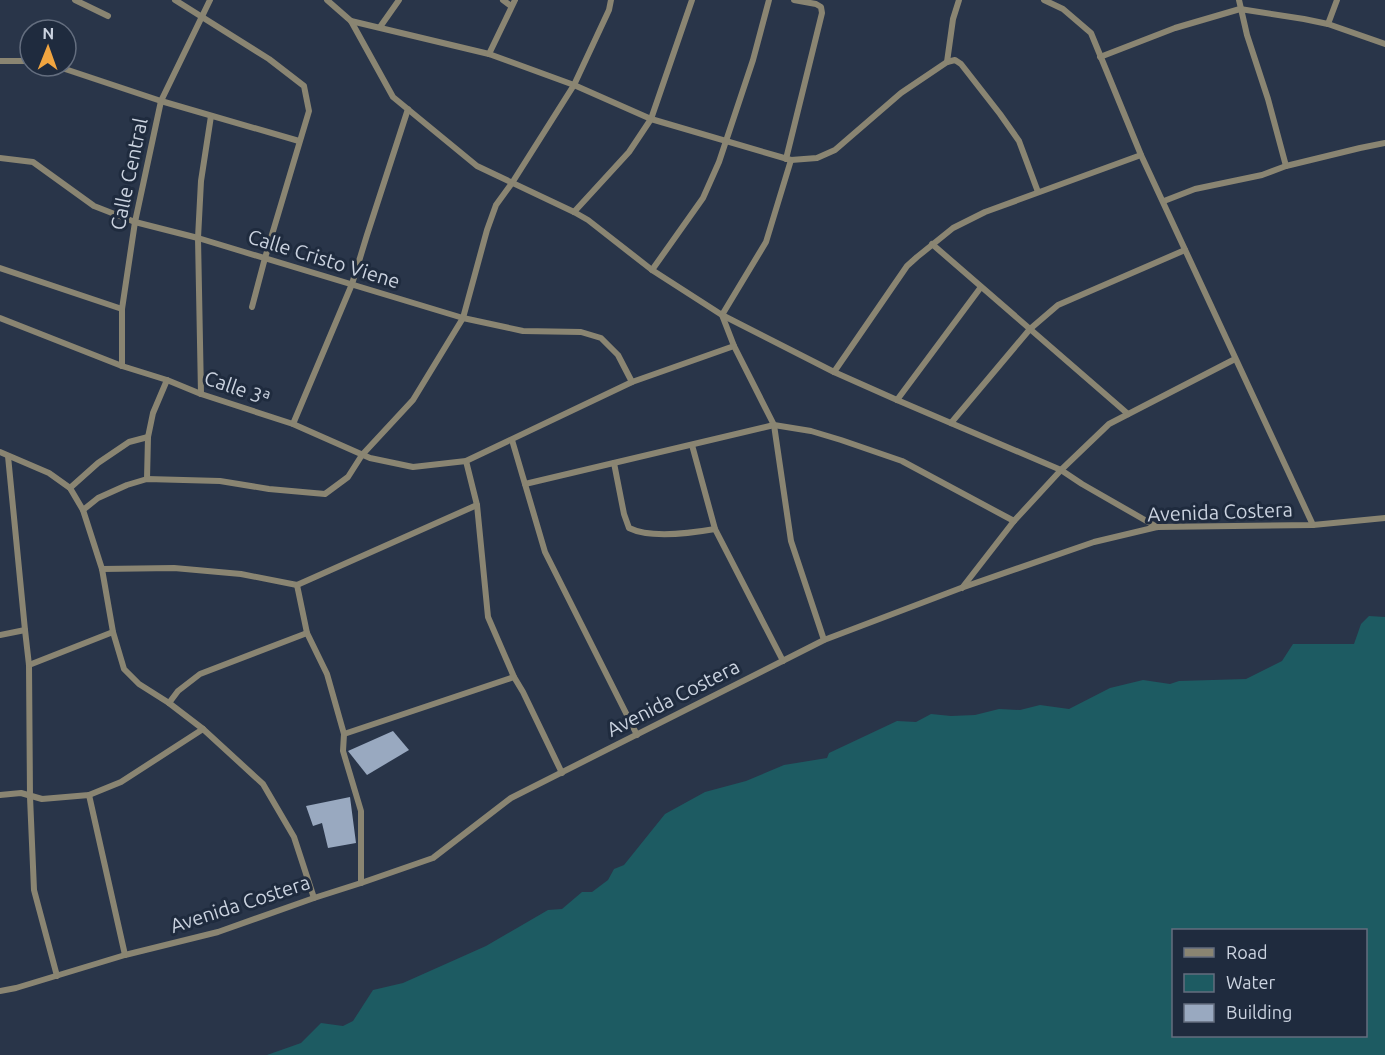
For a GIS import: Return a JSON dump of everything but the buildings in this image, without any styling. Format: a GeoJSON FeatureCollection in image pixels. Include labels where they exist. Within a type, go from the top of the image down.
{"type":"FeatureCollection","features":[{"type":"Feature","properties":{"kind":"street"},"geometry":{"type":"LineString","coordinates":[[75,0],[108,16]]}},
{"type":"Feature","properties":{"kind":"street"},"geometry":{"type":"LineString","coordinates":[[175,0],[269,58],[304,86],[309,111],[252,307]]}},
{"type":"Feature","properties":{"kind":"street","name":"Calle Central"},"geometry":{"type":"LineString","coordinates":[[122,366],[122,309],[135,222],[161,101],[210,0]]}},
{"type":"Feature","properties":{"kind":"street"},"geometry":{"type":"LineString","coordinates":[[327,0],[351,21],[393,97],[477,166],[588,220],[652,270],[722,315],[834,372],[1061,470],[1157,527]]}},
{"type":"Feature","properties":{"kind":"street"},"geometry":{"type":"LineString","coordinates":[[380,27],[399,0]]}},
{"type":"Feature","properties":{"kind":"street"},"geometry":{"type":"LineString","coordinates":[[489,54],[513,3],[503,0]]}},
{"type":"Feature","properties":{"kind":"street"},"geometry":{"type":"LineString","coordinates":[[83,510],[98,498],[147,479],[220,481],[269,489],[325,494],[348,477],[362,455],[413,400],[463,318],[496,205],[574,85],[609,10],[611,0]]}},
{"type":"Feature","properties":{"kind":"street"},"geometry":{"type":"LineString","coordinates":[[574,212],[629,152],[651,119],[692,0]]}},
{"type":"Feature","properties":{"kind":"street"},"geometry":{"type":"LineString","coordinates":[[652,270],[703,198],[726,141],[753,60],[769,0]]}},
{"type":"Feature","properties":{"kind":"street"},"geometry":{"type":"LineString","coordinates":[[722,315],[766,242],[822,13],[821,7],[816,4],[794,0]]}},
{"type":"Feature","properties":{"kind":"street"},"geometry":{"type":"LineString","coordinates":[[947,62],[953,20],[959,0]]}},
{"type":"Feature","properties":{"kind":"street"},"geometry":{"type":"LineString","coordinates":[[1044,0],[1063,9],[1090,33],[1141,155],[1313,525]]}},
{"type":"Feature","properties":{"kind":"street"},"geometry":{"type":"LineString","coordinates":[[1239,0],[1286,166]]}},
{"type":"Feature","properties":{"kind":"street"},"geometry":{"type":"LineString","coordinates":[[1329,24],[1337,0]]}},
{"type":"Feature","properties":{"kind":"street"},"geometry":{"type":"LineString","coordinates":[[1101,57],[1175,28],[1240,9],[1329,24],[1385,44]]}},
{"type":"Feature","properties":{"kind":"street"},"geometry":{"type":"LineString","coordinates":[[351,21],[489,54],[574,85],[651,119],[788,159],[817,158],[835,150],[901,93],[947,62],[955,60],[961,64],[1019,141],[1038,192]]}},
{"type":"Feature","properties":{"kind":"street"},"geometry":{"type":"LineString","coordinates":[[0,61],[18,61]]}},
{"type":"Feature","properties":{"kind":"street"},"geometry":{"type":"LineString","coordinates":[[78,73],[161,101],[299,141]]}},
{"type":"Feature","properties":{"kind":"street"},"geometry":{"type":"LineString","coordinates":[[293,424],[352,284],[408,109]]}},
{"type":"Feature","properties":{"kind":"street"},"geometry":{"type":"LineString","coordinates":[[201,394],[198,238],[201,181],[211,116]]}},
{"type":"Feature","properties":{"kind":"street"},"geometry":{"type":"LineString","coordinates":[[1164,201],[1195,189],[1262,175],[1286,166],[1385,142]]}},
{"type":"Feature","properties":{"kind":"street"},"geometry":{"type":"LineString","coordinates":[[834,372],[907,266],[953,228],[985,212],[1141,155]]}},
{"type":"Feature","properties":{"kind":"street","name":"Calle Cristo Viene"},"geometry":{"type":"LineString","coordinates":[[0,158],[33,162],[94,206],[135,222],[198,238],[463,318],[523,330],[581,332],[601,339],[618,355],[632,382]]}},
{"type":"Feature","properties":{"kind":"street"},"geometry":{"type":"LineString","coordinates":[[932,244],[1128,414]]}},
{"type":"Feature","properties":{"kind":"street"},"geometry":{"type":"LineString","coordinates":[[951,423],[1030,329],[1058,305],[1185,250]]}},
{"type":"Feature","properties":{"kind":"street"},"geometry":{"type":"LineString","coordinates":[[0,268],[122,309]]}},
{"type":"Feature","properties":{"kind":"street"},"geometry":{"type":"LineString","coordinates":[[897,400],[981,287]]}},
{"type":"Feature","properties":{"kind":"street"},"geometry":{"type":"LineString","coordinates":[[722,315],[734,346],[774,425],[791,542],[824,640]]}},
{"type":"Feature","properties":{"kind":"street","name":"Calle 3ª"},"geometry":{"type":"LineString","coordinates":[[0,318],[122,366],[293,424],[370,458],[413,467],[466,461],[632,382],[734,346]]}},
{"type":"Feature","properties":{"kind":"street"},"geometry":{"type":"LineString","coordinates":[[961,588],[1014,521],[1061,470],[1109,424],[1235,358]]}},
{"type":"Feature","properties":{"kind":"street"},"geometry":{"type":"LineString","coordinates":[[147,479],[148,437],[153,413],[167,380]]}},
{"type":"Feature","properties":{"kind":"street"},"geometry":{"type":"LineString","coordinates":[[525,484],[774,425],[810,431],[902,462],[1014,521]]}},
{"type":"Feature","properties":{"kind":"street"},"geometry":{"type":"LineString","coordinates":[[70,488],[98,463],[129,442],[148,437]]}},
{"type":"Feature","properties":{"kind":"street"},"geometry":{"type":"LineString","coordinates":[[512,440],[545,552],[637,735]]}},
{"type":"Feature","properties":{"kind":"street"},"geometry":{"type":"LineString","coordinates":[[692,445],[715,529],[783,661]]}},
{"type":"Feature","properties":{"kind":"street"},"geometry":{"type":"LineString","coordinates":[[0,452],[49,473],[70,488],[83,510],[102,569],[114,632],[124,669],[140,684],[203,729],[262,784],[294,837],[314,898]]}},
{"type":"Feature","properties":{"kind":"street"},"geometry":{"type":"LineString","coordinates":[[8,456],[29,664],[30,797],[34,890],[57,976]]}},
{"type":"Feature","properties":{"kind":"street"},"geometry":{"type":"LineString","coordinates":[[466,461],[477,505],[488,617],[514,677],[562,773]]}},
{"type":"Feature","properties":{"kind":"street"},"geometry":{"type":"LineString","coordinates":[[614,463],[629,528],[646,534],[692,533],[715,529]]}},
{"type":"Feature","properties":{"kind":"street"},"geometry":{"type":"LineString","coordinates":[[102,569],[174,568],[241,574],[297,585],[477,505]]}},
{"type":"Feature","properties":{"kind":"street","name":"Avenida Costera"},"geometry":{"type":"LineString","coordinates":[[0,991],[218,932],[433,858],[511,798],[824,640],[961,588],[1094,543],[1157,527],[1313,525],[1385,518]]}},
{"type":"Feature","properties":{"kind":"street"},"geometry":{"type":"LineString","coordinates":[[297,585],[307,633],[327,674],[344,734],[343,751],[361,811],[361,884]]}},
{"type":"Feature","properties":{"kind":"street"},"geometry":{"type":"LineString","coordinates":[[0,635],[25,630]]}},
{"type":"Feature","properties":{"kind":"street"},"geometry":{"type":"LineString","coordinates":[[29,664],[114,632]]}},
{"type":"Feature","properties":{"kind":"street"},"geometry":{"type":"LineString","coordinates":[[169,703],[178,691],[200,674],[307,633]]}},
{"type":"Feature","properties":{"kind":"street"},"geometry":{"type":"LineString","coordinates":[[344,734],[514,677]]}},
{"type":"Feature","properties":{"kind":"street"},"geometry":{"type":"LineString","coordinates":[[0,795],[21,793],[42,799],[89,795],[121,782],[203,729]]}},
{"type":"Feature","properties":{"kind":"street"},"geometry":{"type":"LineString","coordinates":[[89,795],[125,956]]}},
{"type":"Feature","properties":{"kind":"water"},"geometry":{"type":"Polygon","coordinates":[[[1369,616],[1385,617],[1385,1055],[267,1055],[301,1043],[321,1023],[343,1026],[353,1021],[373,990],[403,983],[486,946],[548,910],[562,909],[582,892],[592,892],[608,880],[614,869],[624,865],[665,814],[705,792],[746,781],[784,765],[827,758],[829,753],[897,721],[916,722],[931,714],[975,715],[999,709],[1020,710],[1040,705],[1069,709],[1110,688],[1143,680],[1170,684],[1179,681],[1246,679],[1282,661],[1293,644],[1354,644],[1361,624],[1369,616]]]}}]}
